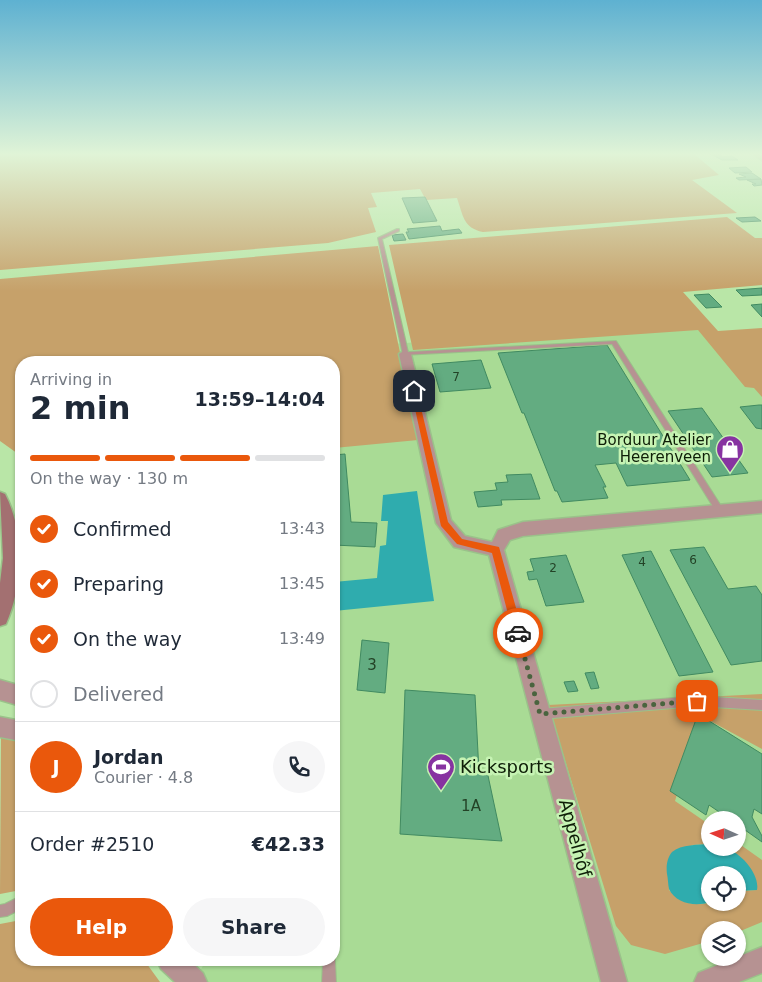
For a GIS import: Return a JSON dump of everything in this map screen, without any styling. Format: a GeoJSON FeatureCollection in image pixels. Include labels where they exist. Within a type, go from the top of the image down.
{"type":"FeatureCollection","features":[{"type":"Feature","properties":{"kind":"main road"},"geometry":{"type":"LineString","coordinates":[[0,498],[8,521],[11,555],[10,574],[0,618]]}},
{"type":"Feature","properties":{"kind":"street"},"geometry":{"type":"LineString","coordinates":[[405,354],[444,523],[460,542],[496,550],[504,535],[523,529],[762,507]]}},
{"type":"Feature","properties":{"kind":"street","name":"Appelhôf"},"geometry":{"type":"LineString","coordinates":[[496,550],[614,982]]}},
{"type":"Feature","properties":{"kind":"street"},"geometry":{"type":"LineString","coordinates":[[0,690],[15,694]]}},
{"type":"Feature","properties":{"kind":"street"},"geometry":{"type":"LineString","coordinates":[[0,727],[15,730]]}},
{"type":"Feature","properties":{"kind":"street"},"geometry":{"type":"LineString","coordinates":[[707,982],[762,960]]}},
{"type":"Feature","properties":{"kind":"street"},"geometry":{"type":"LineString","coordinates":[[177,966],[194,982]]}},
{"type":"Feature","properties":{"kind":"lane"},"geometry":{"type":"LineString","coordinates":[[397,230],[380,238],[405,354],[614,342],[720,511]]}},
{"type":"Feature","properties":{"kind":"lane"},"geometry":{"type":"LineString","coordinates":[[540,714],[697,701],[762,704]]}},
{"type":"Feature","properties":{"kind":"lane"},"geometry":{"type":"LineString","coordinates":[[0,912],[15,906]]}},
{"type":"Feature","properties":{"kind":"lane"},"geometry":{"type":"LineString","coordinates":[[329,966],[329,982]]}},
{"type":"Feature","properties":{"kind":"shaded area"},"geometry":{"type":"Polygon","coordinates":[[[0,199],[373,199],[377,207],[368,208],[376,232],[328,243],[0,270],[0,199]]]}},
{"type":"Feature","properties":{"kind":"shaded area"},"geometry":{"type":"Polygon","coordinates":[[[457,199],[718,199],[737,213],[483,232],[471,227],[463,215],[457,199]]]}},
{"type":"Feature","properties":{"kind":"shaded area"},"geometry":{"type":"Polygon","coordinates":[[[727,217],[755,238],[762,238],[762,285],[683,292],[718,331],[762,328],[762,397],[754,388],[745,387],[698,330],[413,350],[389,245],[727,217]]]}},
{"type":"Feature","properties":{"kind":"shaded area"},"geometry":{"type":"Polygon","coordinates":[[[378,246],[418,440],[340,447],[340,356],[15,356],[15,452],[0,441],[0,279],[378,246]]]}},
{"type":"Feature","properties":{"kind":"shaded area"},"geometry":{"type":"Polygon","coordinates":[[[703,320],[762,384],[762,982],[194,982],[203,966],[340,966],[340,433],[393,344],[703,320]]]}},
{"type":"Feature","properties":{"kind":"shaded area"},"geometry":{"type":"Polygon","coordinates":[[[762,694],[762,749],[701,716],[675,801],[701,819],[701,844],[692,845],[669,890],[683,901],[692,904],[701,904],[701,911],[746,911],[746,891],[757,890],[746,873],[746,866],[742,866],[735,856],[746,856],[746,849],[762,860],[762,922],[746,929],[746,921],[701,921],[701,944],[665,954],[631,945],[616,926],[548,705],[762,694]]]}},
{"type":"Feature","properties":{"kind":"shaded area"},"geometry":{"type":"Polygon","coordinates":[[[1,737],[15,740],[15,891],[0,894],[1,737]]]}},
{"type":"Feature","properties":{"kind":"shaded area"},"geometry":{"type":"Polygon","coordinates":[[[15,921],[15,966],[148,966],[160,982],[0,982],[0,924],[15,921]]]}},
{"type":"Feature","properties":{"kind":"water"},"geometry":{"type":"Polygon","coordinates":[[[417,491],[434,601],[340,610],[340,581],[377,578],[380,546],[386,545],[388,521],[381,521],[383,495],[417,491]]]}},
{"type":"Feature","properties":{"kind":"water"},"geometry":{"type":"Polygon","coordinates":[[[701,845],[701,856],[740,856],[756,877],[757,890],[746,891],[746,866],[701,866],[701,904],[687,903],[676,898],[669,889],[668,859],[670,854],[676,849],[701,845]]]}},
{"type":"Feature","properties":{"kind":"building"},"geometry":{"type":"Polygon","coordinates":[[[402,199],[426,199],[437,221],[413,223],[402,199]]]}},
{"type":"Feature","properties":{"kind":"building"},"geometry":{"type":"Polygon","coordinates":[[[755,217],[761,221],[742,222],[736,218],[755,217]]]}},
{"type":"Feature","properties":{"kind":"building"},"geometry":{"type":"Polygon","coordinates":[[[440,226],[442,231],[459,229],[462,233],[409,239],[406,232],[409,232],[407,229],[440,226]]]}},
{"type":"Feature","properties":{"kind":"building"},"geometry":{"type":"Polygon","coordinates":[[[403,234],[406,240],[394,241],[392,235],[403,234]]]}},
{"type":"Feature","properties":{"kind":"building"},"geometry":{"type":"Polygon","coordinates":[[[762,288],[762,295],[742,296],[736,290],[762,288]]]}},
{"type":"Feature","properties":{"kind":"building"},"geometry":{"type":"Polygon","coordinates":[[[709,294],[722,307],[706,308],[694,295],[709,294]]]}},
{"type":"Feature","properties":{"kind":"building"},"geometry":{"type":"Polygon","coordinates":[[[762,304],[762,317],[751,305],[762,304]]]}},
{"type":"Feature","properties":{"kind":"building"},"geometry":{"type":"Polygon","coordinates":[[[607,345],[690,480],[627,486],[616,463],[595,465],[606,487],[603,487],[608,498],[562,502],[557,491],[555,491],[498,353],[607,345]]]}},
{"type":"Feature","properties":{"kind":"building"},"geometry":{"type":"Polygon","coordinates":[[[481,360],[491,388],[440,392],[432,364],[481,360]]]}},
{"type":"Feature","properties":{"kind":"building"},"geometry":{"type":"Polygon","coordinates":[[[762,405],[762,429],[756,428],[740,407],[762,405]]]}},
{"type":"Feature","properties":{"kind":"building"},"geometry":{"type":"Polygon","coordinates":[[[702,408],[748,473],[712,477],[668,411],[702,408]]]}},
{"type":"Feature","properties":{"kind":"building"},"geometry":{"type":"Polygon","coordinates":[[[340,454],[345,454],[351,522],[377,523],[375,547],[340,545],[340,454]]]}},
{"type":"Feature","properties":{"kind":"building"},"geometry":{"type":"Polygon","coordinates":[[[531,474],[540,499],[501,500],[502,505],[478,507],[474,492],[497,490],[495,483],[508,482],[506,475],[531,474]]]}},
{"type":"Feature","properties":{"kind":"building"},"geometry":{"type":"Polygon","coordinates":[[[704,547],[728,589],[756,586],[762,595],[762,661],[731,665],[670,550],[704,547]]]}},
{"type":"Feature","properties":{"kind":"building"},"geometry":{"type":"Polygon","coordinates":[[[651,551],[713,672],[679,676],[622,555],[651,551]]]}},
{"type":"Feature","properties":{"kind":"building"},"geometry":{"type":"Polygon","coordinates":[[[566,555],[584,602],[546,606],[537,579],[529,580],[527,572],[534,571],[530,559],[566,555]]]}},
{"type":"Feature","properties":{"kind":"building"},"geometry":{"type":"Polygon","coordinates":[[[362,640],[389,643],[385,693],[357,690],[362,640]]]}},
{"type":"Feature","properties":{"kind":"building"},"geometry":{"type":"Polygon","coordinates":[[[594,672],[599,688],[591,689],[585,673],[594,672]]]}},
{"type":"Feature","properties":{"kind":"building"},"geometry":{"type":"Polygon","coordinates":[[[574,681],[578,691],[568,692],[564,682],[574,681]]]}},
{"type":"Feature","properties":{"kind":"building"},"geometry":{"type":"Polygon","coordinates":[[[405,690],[475,695],[479,772],[487,771],[502,841],[400,834],[405,690]]]}},
{"type":"Feature","properties":{"kind":"building"},"geometry":{"type":"Polygon","coordinates":[[[698,714],[762,754],[762,814],[754,809],[752,817],[762,836],[762,842],[746,831],[746,811],[718,811],[709,805],[707,811],[701,812],[670,791],[698,714]]]}},
{"type":"Feature","properties":{"kind":"way so far"},"geometry":{"type":"LineString","coordinates":[[518,633],[540,714],[697,701]]}},
{"type":"Feature","properties":{"kind":"place","name":"Borduur Atelier Heerenveen"},"geometry":{"type":"Point","coordinates":[730,473]}},
{"type":"Feature","properties":{"kind":"place","name":"Kicksports"},"geometry":{"type":"Point","coordinates":[441,791]}},
{"type":"Feature","properties":{"kind":"route"},"geometry":{"type":"LineString","coordinates":[[414,391],[444,523],[460,542],[496,550],[518,633]]}}]}
